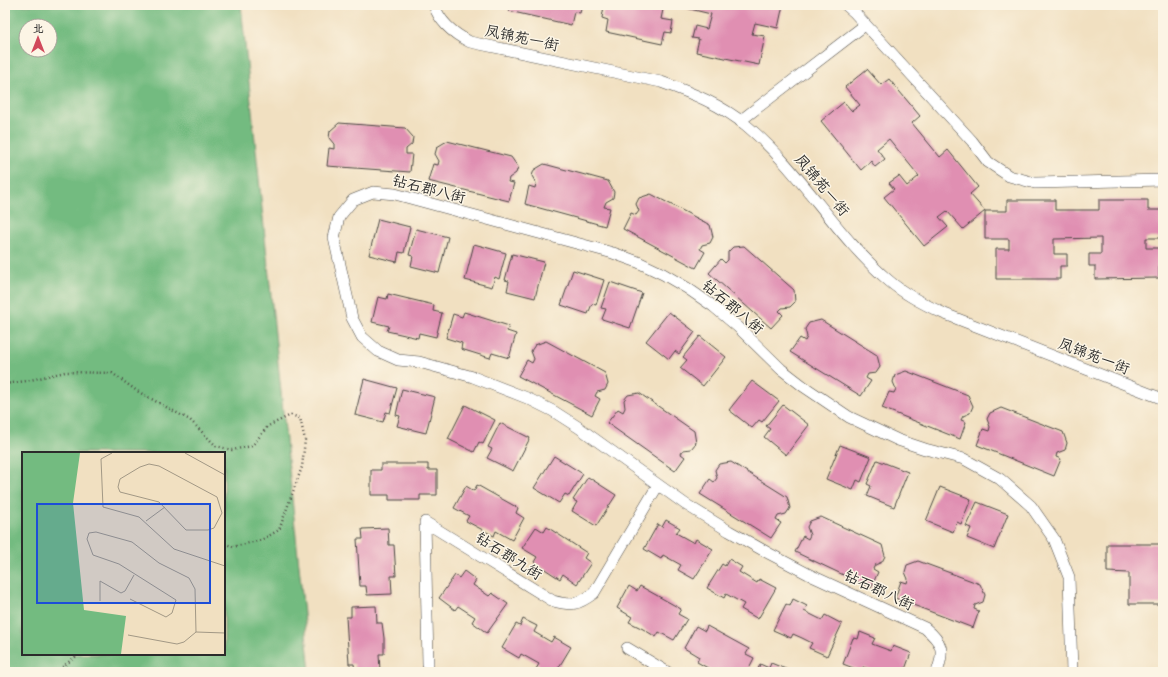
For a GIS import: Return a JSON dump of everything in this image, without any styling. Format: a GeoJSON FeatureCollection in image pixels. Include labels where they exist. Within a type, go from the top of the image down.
{"type":"FeatureCollection","features":[{"type":"Feature","properties":{"kind":"lane","name":"凤锦苑一街"},"geometry":{"type":"LineString","coordinates":[[434,5],[436,12],[445,24],[456,35],[470,42],[661,82],[691,93],[720,107],[740,121],[770,147],[858,252],[889,281],[907,294],[945,314],[1163,399]]}},
{"type":"Feature","properties":{"kind":"lane"},"geometry":{"type":"LineString","coordinates":[[846,5],[972,141],[988,162],[1009,176],[1035,182],[1163,180]]}},
{"type":"Feature","properties":{"kind":"lane"},"geometry":{"type":"LineString","coordinates":[[740,121],[865,25]]}},
{"type":"Feature","properties":{"kind":"lane","name":"钻石郡八街"},"geometry":{"type":"LineString","coordinates":[[937,672],[942,652],[936,637],[925,628],[812,576],[729,531],[658,485],[578,427],[553,411],[500,386],[419,362],[398,360],[378,351],[362,337],[352,318],[334,238],[339,217],[353,200],[373,192],[395,194],[613,253],[638,262],[675,281],[713,306],[738,327],[786,373],[825,402],[848,416],[898,440],[964,459],[1000,479],[1031,506],[1054,539],[1069,577],[1072,672]]}},
{"type":"Feature","properties":{"kind":"lane","name":"钻石郡九街"},"geometry":{"type":"LineString","coordinates":[[428,664],[425,522],[552,601],[567,605],[582,602],[594,593],[658,485]]}},
{"type":"Feature","properties":{"kind":"lane"},"geometry":{"type":"LineString","coordinates":[[627,648],[667,672]]}},
{"type":"Feature","properties":{"kind":"path"},"geometry":{"type":"LineString","coordinates":[[5,384],[65,372],[112,373],[137,391],[190,420],[216,446],[232,450],[252,446],[268,426],[291,415],[300,418],[305,440],[302,468],[279,530],[261,540],[233,547],[225,543]]}},
{"type":"Feature","properties":{"kind":"path"},"geometry":{"type":"LineString","coordinates":[[56,672],[78,655]]}},
{"type":"Feature","properties":{"kind":"green space"},"geometry":{"type":"Polygon","coordinates":[[[5,5],[241,5],[310,672],[5,672],[5,5]]]}},
{"type":"Feature","properties":{"kind":"building"},"geometry":{"type":"Polygon","coordinates":[[[510,5],[582,5],[580,13],[574,12],[571,25],[509,11],[510,5]]]}},
{"type":"Feature","properties":{"kind":"building"},"geometry":{"type":"Polygon","coordinates":[[[618,5],[664,5],[661,19],[673,21],[671,33],[665,32],[662,44],[606,32],[608,20],[602,18],[604,6],[617,9],[618,5]]]}},
{"type":"Feature","properties":{"kind":"building"},"geometry":{"type":"Polygon","coordinates":[[[673,5],[783,5],[778,28],[755,23],[752,34],[765,36],[759,65],[696,52],[699,39],[692,38],[695,26],[707,29],[711,14],[673,5]]]}},
{"type":"Feature","properties":{"kind":"building"},"geometry":{"type":"Polygon","coordinates":[[[867,69],[881,85],[889,79],[920,116],[912,123],[940,157],[948,150],[978,187],[970,194],[985,211],[963,229],[947,211],[939,217],[948,227],[924,246],[884,197],[894,189],[889,183],[899,176],[907,186],[919,176],[889,139],[877,149],[885,159],[875,167],[871,161],[861,170],[821,121],[844,102],[852,111],[860,105],[845,87],[867,69]]]}},
{"type":"Feature","properties":{"kind":"building"},"geometry":{"type":"Polygon","coordinates":[[[339,123],[405,128],[413,137],[412,144],[406,149],[406,154],[412,154],[410,172],[327,166],[329,148],[334,149],[334,144],[329,138],[330,131],[339,123]]]}},
{"type":"Feature","properties":{"kind":"building"},"geometry":{"type":"Polygon","coordinates":[[[447,141],[511,157],[518,167],[516,173],[509,178],[508,182],[514,183],[509,201],[428,181],[433,164],[438,165],[439,161],[435,154],[437,147],[447,141]]]}},
{"type":"Feature","properties":{"kind":"building"},"geometry":{"type":"Polygon","coordinates":[[[544,164],[608,181],[614,192],[613,198],[606,202],[604,207],[610,208],[605,226],[525,204],[529,186],[535,188],[536,183],[532,176],[534,170],[544,164]]]}},
{"type":"Feature","properties":{"kind":"building"},"geometry":{"type":"Polygon","coordinates":[[[651,194],[710,225],[713,237],[710,243],[702,245],[700,249],[705,252],[696,268],[623,229],[631,213],[636,215],[639,211],[636,204],[639,198],[651,194]]]}},
{"type":"Feature","properties":{"kind":"building"},"geometry":{"type":"Polygon","coordinates":[[[1007,200],[1055,200],[1055,210],[1099,210],[1099,200],[1148,200],[1148,210],[1163,210],[1163,238],[1146,238],[1146,248],[1159,248],[1159,278],[1095,279],[1095,266],[1089,266],[1089,254],[1101,254],[1101,238],[1054,239],[1054,254],[1067,254],[1067,266],[1060,266],[1060,279],[996,279],[996,249],[1009,249],[1009,239],[985,239],[985,211],[1007,211],[1007,200]]]}},
{"type":"Feature","properties":{"kind":"building"},"geometry":{"type":"Polygon","coordinates":[[[378,219],[410,227],[404,253],[399,252],[397,262],[369,255],[378,219]]]}},
{"type":"Feature","properties":{"kind":"building"},"geometry":{"type":"Polygon","coordinates":[[[416,229],[448,237],[439,273],[411,266],[413,256],[409,255],[416,229]]]}},
{"type":"Feature","properties":{"kind":"building"},"geometry":{"type":"Polygon","coordinates":[[[474,244],[506,253],[499,279],[495,277],[492,287],[465,280],[474,244]]]}},
{"type":"Feature","properties":{"kind":"building"},"geometry":{"type":"Polygon","coordinates":[[[744,246],[794,290],[795,302],[790,307],[782,308],[779,311],[783,315],[771,328],[709,273],[721,259],[725,263],[728,260],[728,252],[733,247],[744,246]]]}},
{"type":"Feature","properties":{"kind":"building"},"geometry":{"type":"Polygon","coordinates":[[[512,254],[544,262],[535,298],[507,291],[509,281],[505,280],[512,254]]]}},
{"type":"Feature","properties":{"kind":"building"},"geometry":{"type":"Polygon","coordinates":[[[573,270],[604,280],[596,305],[592,304],[588,314],[561,305],[573,270]]]}},
{"type":"Feature","properties":{"kind":"building"},"geometry":{"type":"Polygon","coordinates":[[[610,282],[642,293],[630,328],[602,319],[606,309],[601,308],[610,282]]]}},
{"type":"Feature","properties":{"kind":"building"},"geometry":{"type":"Polygon","coordinates":[[[388,294],[434,305],[433,311],[442,313],[436,337],[419,333],[418,338],[387,331],[389,326],[372,322],[378,297],[387,299],[388,294]]]}},
{"type":"Feature","properties":{"kind":"building"},"geometry":{"type":"Polygon","coordinates":[[[464,312],[509,326],[507,331],[516,334],[509,358],[492,353],[490,358],[461,349],[462,343],[446,338],[453,314],[462,317],[464,312]]]}},
{"type":"Feature","properties":{"kind":"building"},"geometry":{"type":"Polygon","coordinates":[[[669,312],[695,332],[679,354],[675,351],[669,359],[646,341],[669,312]]]}},
{"type":"Feature","properties":{"kind":"building"},"geometry":{"type":"Polygon","coordinates":[[[821,320],[877,355],[880,367],[876,373],[868,374],[866,378],[871,381],[861,396],[790,352],[800,338],[805,341],[807,337],[805,329],[809,323],[821,320]]]}},
{"type":"Feature","properties":{"kind":"building"},"geometry":{"type":"Polygon","coordinates":[[[700,336],[726,357],[703,386],[680,368],[687,360],[683,357],[700,336]]]}},
{"type":"Feature","properties":{"kind":"building"},"geometry":{"type":"Polygon","coordinates":[[[546,341],[605,373],[608,384],[605,390],[597,392],[595,396],[600,399],[592,415],[518,376],[527,360],[532,363],[534,359],[531,351],[535,345],[546,341]]]}},
{"type":"Feature","properties":{"kind":"building"},"geometry":{"type":"Polygon","coordinates":[[[906,371],[968,395],[973,406],[970,413],[963,416],[961,420],[966,422],[960,439],[882,408],[889,392],[894,393],[896,389],[893,382],[895,375],[906,371]]]}},
{"type":"Feature","properties":{"kind":"building"},"geometry":{"type":"Polygon","coordinates":[[[364,379],[397,388],[390,413],[386,412],[383,422],[355,415],[364,379]]]}},
{"type":"Feature","properties":{"kind":"building"},"geometry":{"type":"Polygon","coordinates":[[[752,381],[779,401],[762,422],[759,420],[752,428],[729,410],[752,381]]]}},
{"type":"Feature","properties":{"kind":"building"},"geometry":{"type":"Polygon","coordinates":[[[402,389],[435,397],[426,433],[397,426],[400,416],[396,415],[402,389]]]}},
{"type":"Feature","properties":{"kind":"building"},"geometry":{"type":"Polygon","coordinates":[[[639,393],[694,431],[696,443],[691,449],[683,450],[681,454],[685,457],[675,471],[607,423],[618,409],[623,412],[625,408],[624,400],[628,395],[639,393]]]}},
{"type":"Feature","properties":{"kind":"building"},"geometry":{"type":"Polygon","coordinates":[[[465,405],[495,420],[483,444],[479,442],[474,452],[448,439],[465,405]]]}},
{"type":"Feature","properties":{"kind":"building"},"geometry":{"type":"Polygon","coordinates":[[[783,405],[809,425],[786,455],[764,437],[770,429],[766,426],[783,405]]]}},
{"type":"Feature","properties":{"kind":"building"},"geometry":{"type":"Polygon","coordinates":[[[1001,408],[1063,432],[1067,443],[1065,450],[1057,453],[1056,457],[1061,459],[1054,476],[977,445],[983,429],[989,431],[990,427],[987,419],[990,413],[1001,408]]]}},
{"type":"Feature","properties":{"kind":"building"},"geometry":{"type":"Polygon","coordinates":[[[500,423],[530,438],[513,471],[487,458],[492,449],[488,447],[500,423]]]}},
{"type":"Feature","properties":{"kind":"building"},"geometry":{"type":"Polygon","coordinates":[[[840,445],[871,457],[861,482],[857,480],[853,490],[826,479],[840,445]]]}},
{"type":"Feature","properties":{"kind":"building"},"geometry":{"type":"Polygon","coordinates":[[[554,456],[583,474],[569,496],[565,494],[559,503],[534,488],[554,456]]]}},
{"type":"Feature","properties":{"kind":"building"},"geometry":{"type":"Polygon","coordinates":[[[877,460],[908,472],[894,507],[867,496],[871,486],[867,484],[877,460]]]}},
{"type":"Feature","properties":{"kind":"building"},"geometry":{"type":"Polygon","coordinates":[[[731,462],[787,497],[790,508],[786,514],[778,516],[776,520],[781,523],[771,538],[700,494],[710,479],[714,482],[717,478],[715,470],[719,464],[731,462]]]}},
{"type":"Feature","properties":{"kind":"building"},"geometry":{"type":"Polygon","coordinates":[[[381,464],[428,464],[428,470],[437,470],[437,495],[420,495],[420,500],[389,500],[389,495],[371,495],[371,470],[381,470],[381,464]]]}},
{"type":"Feature","properties":{"kind":"building"},"geometry":{"type":"Polygon","coordinates":[[[588,477],[616,495],[596,526],[572,511],[577,502],[573,500],[588,477]]]}},
{"type":"Feature","properties":{"kind":"building"},"geometry":{"type":"Polygon","coordinates":[[[477,485],[518,508],[516,513],[524,518],[512,540],[496,531],[494,536],[466,521],[469,516],[454,508],[466,486],[474,491],[477,485]]]}},
{"type":"Feature","properties":{"kind":"building"},"geometry":{"type":"Polygon","coordinates":[[[940,487],[971,499],[961,524],[957,522],[953,532],[926,521],[940,487]]]}},
{"type":"Feature","properties":{"kind":"building"},"geometry":{"type":"Polygon","coordinates":[[[977,502],[1008,514],[994,549],[967,538],[971,528],[966,526],[977,502]]]}},
{"type":"Feature","properties":{"kind":"building"},"geometry":{"type":"Polygon","coordinates":[[[821,517],[882,545],[885,556],[882,562],[875,565],[873,569],[878,572],[871,588],[795,552],[803,536],[808,539],[810,535],[807,527],[810,521],[821,517]]]}},
{"type":"Feature","properties":{"kind":"building"},"geometry":{"type":"Polygon","coordinates":[[[666,520],[680,528],[676,533],[694,543],[696,539],[713,549],[694,579],[678,570],[681,565],[663,555],[661,559],[644,549],[658,524],[662,527],[666,520]]]}},
{"type":"Feature","properties":{"kind":"building"},"geometry":{"type":"Polygon","coordinates":[[[536,527],[544,532],[547,527],[587,553],[584,558],[591,563],[577,584],[563,574],[560,579],[534,562],[537,557],[522,548],[536,527]]]}},
{"type":"Feature","properties":{"kind":"building"},"geometry":{"type":"Polygon","coordinates":[[[388,528],[389,545],[394,545],[396,576],[391,576],[392,594],[367,595],[366,586],[360,586],[357,539],[363,539],[362,529],[388,528]]]}},
{"type":"Feature","properties":{"kind":"building"},"geometry":{"type":"Polygon","coordinates":[[[1107,544],[1163,544],[1163,604],[1129,604],[1129,573],[1107,572],[1107,544]]]}},
{"type":"Feature","properties":{"kind":"building"},"geometry":{"type":"Polygon","coordinates":[[[729,559],[742,567],[739,572],[757,583],[759,579],[776,588],[758,619],[741,609],[744,604],[726,594],[724,598],[707,588],[722,564],[725,566],[729,559]]]}},
{"type":"Feature","properties":{"kind":"building"},"geometry":{"type":"Polygon","coordinates":[[[918,561],[980,584],[985,595],[983,602],[975,605],[974,609],[979,611],[973,628],[895,598],[901,581],[907,583],[908,579],[905,572],[907,565],[918,561]]]}},
{"type":"Feature","properties":{"kind":"building"},"geometry":{"type":"Polygon","coordinates":[[[464,571],[476,580],[473,585],[489,596],[492,593],[508,604],[487,633],[472,622],[475,617],[458,606],[455,610],[439,598],[455,575],[459,578],[464,571]]]}},
{"type":"Feature","properties":{"kind":"building"},"geometry":{"type":"Polygon","coordinates":[[[629,586],[637,591],[640,586],[681,609],[678,614],[687,619],[674,640],[659,632],[656,637],[629,622],[632,617],[617,608],[629,586]]]}},
{"type":"Feature","properties":{"kind":"building"},"geometry":{"type":"Polygon","coordinates":[[[793,599],[807,606],[804,611],[822,620],[825,615],[842,624],[827,656],[809,648],[812,643],[802,638],[793,634],[791,638],[773,630],[786,604],[790,606],[793,599]]]}},
{"type":"Feature","properties":{"kind":"building"},"geometry":{"type":"Polygon","coordinates":[[[376,606],[377,623],[382,623],[384,638],[384,654],[379,654],[380,671],[355,672],[354,664],[349,664],[346,617],[351,617],[351,607],[376,606]]]}},
{"type":"Feature","properties":{"kind":"building"},"geometry":{"type":"Polygon","coordinates":[[[523,619],[537,626],[534,632],[551,642],[554,637],[571,647],[556,672],[542,672],[536,669],[539,664],[521,654],[519,658],[502,648],[516,624],[520,626],[523,619]]]}},
{"type":"Feature","properties":{"kind":"building"},"geometry":{"type":"Polygon","coordinates":[[[696,626],[705,631],[707,626],[749,649],[746,654],[754,658],[747,672],[715,672],[697,662],[699,657],[684,648],[696,626]]]}},
{"type":"Feature","properties":{"kind":"building"},"geometry":{"type":"Polygon","coordinates":[[[860,632],[875,638],[872,644],[891,651],[893,646],[911,653],[904,672],[877,672],[863,667],[861,671],[843,664],[853,638],[858,639],[860,632]]]}},
{"type":"Feature","properties":{"kind":"building"},"geometry":{"type":"Polygon","coordinates":[[[771,663],[793,672],[757,672],[760,664],[769,668],[771,663]]]}}]}
